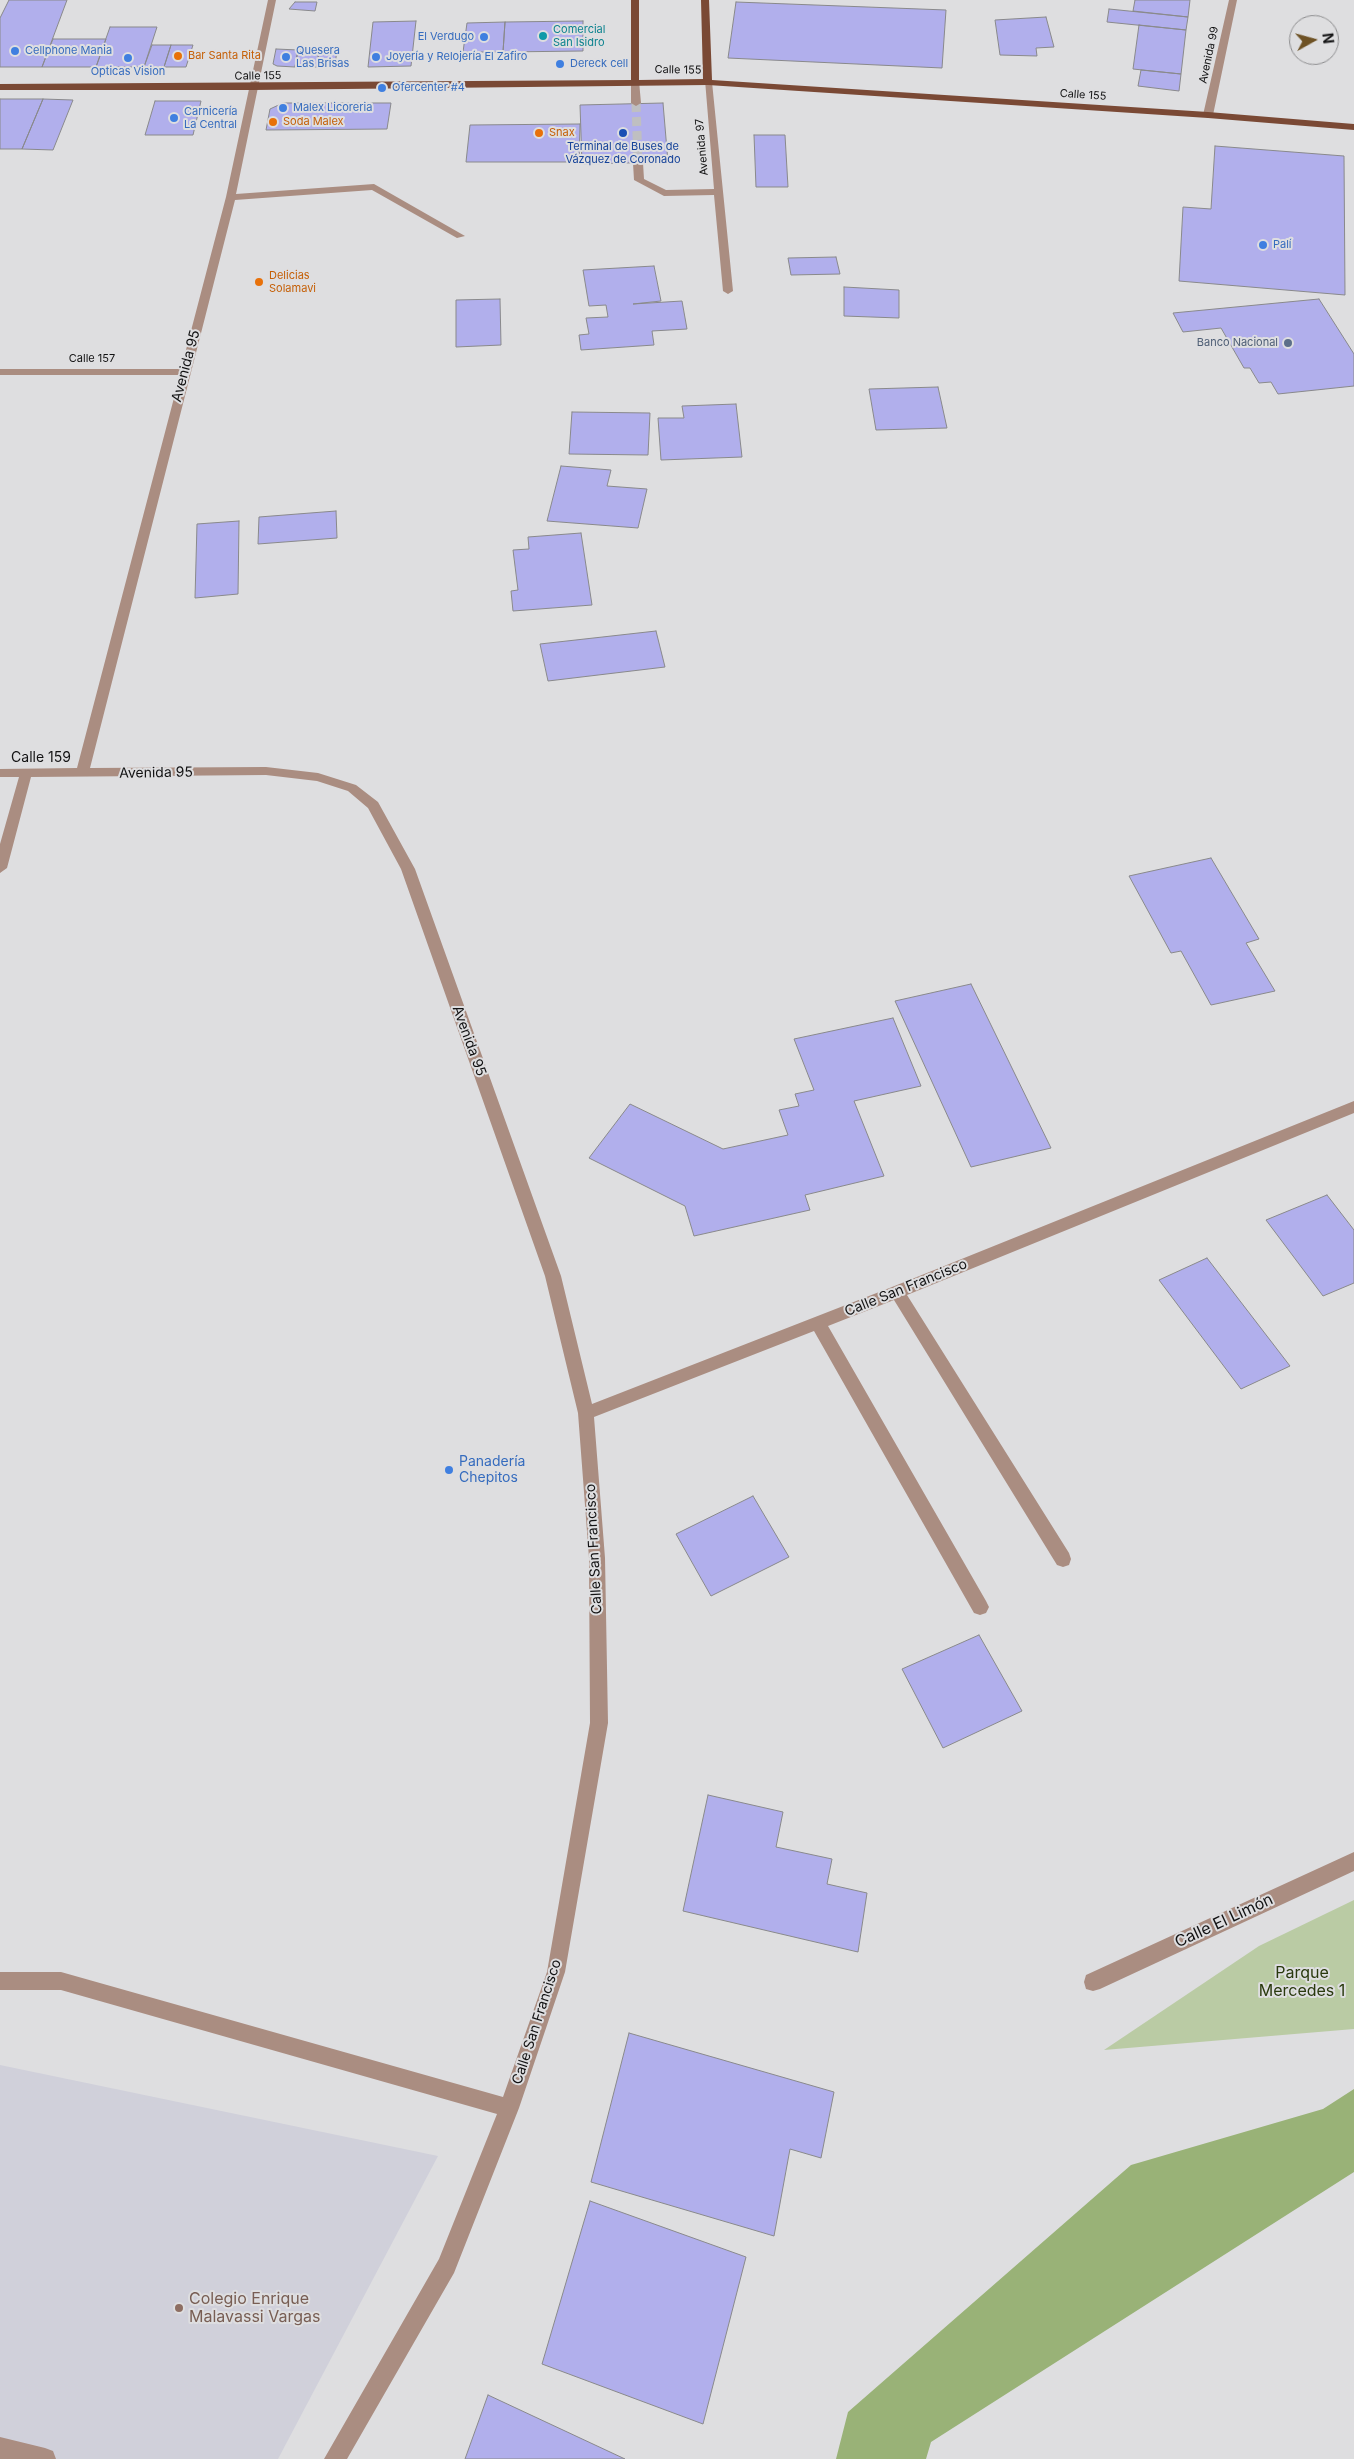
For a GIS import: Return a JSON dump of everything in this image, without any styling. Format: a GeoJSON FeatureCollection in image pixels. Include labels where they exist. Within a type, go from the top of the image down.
{"type":"FeatureCollection","features":[{"type":"Feature","properties":{"kind":"main road"},"geometry":{"type":"LineString","coordinates":[[635,0],[635,81]]}},
{"type":"Feature","properties":{"kind":"main road","name":"Avenida 97"},"geometry":{"type":"LineString","coordinates":[[704,0],[708,82]]}},
{"type":"Feature","properties":{"kind":"main road","name":"Calle 155"},"geometry":{"type":"LineString","coordinates":[[0,87],[254,87],[635,81],[708,82],[1353,125]]}},
{"type":"Feature","properties":{"kind":"street","name":"Avenida 95"},"geometry":{"type":"LineString","coordinates":[[272,0],[231,197],[184,372],[82,774],[266,771],[318,777],[352,788],[372,805],[408,869],[553,1276],[586,1413]]}},
{"type":"Feature","properties":{"kind":"street","name":"Avenida 99"},"geometry":{"type":"LineString","coordinates":[[1208,115],[1233,0]]}},
{"type":"Feature","properties":{"kind":"street"},"geometry":{"type":"LineString","coordinates":[[635,81],[636,103]]}},
{"type":"Feature","properties":{"kind":"street","name":"Avenida 97"},"geometry":{"type":"LineString","coordinates":[[708,82],[728,291]]}},
{"type":"Feature","properties":{"kind":"street"},"geometry":{"type":"LineString","coordinates":[[638,163],[639,180],[664,193],[718,192]]}},
{"type":"Feature","properties":{"kind":"street"},"geometry":{"type":"LineString","coordinates":[[231,197],[374,187],[460,236]]}},
{"type":"Feature","properties":{"kind":"street","name":"Calle 157"},"geometry":{"type":"LineString","coordinates":[[0,372],[184,372]]}},
{"type":"Feature","properties":{"kind":"street","name":"Calle 159"},"geometry":{"type":"LineString","coordinates":[[0,773],[82,774]]}},
{"type":"Feature","properties":{"kind":"street"},"geometry":{"type":"LineString","coordinates":[[0,868],[26,773]]}},
{"type":"Feature","properties":{"kind":"street","name":"Calle San Francisco"},"geometry":{"type":"LineString","coordinates":[[336,2459],[447,2266],[509,2108],[556,1972],[599,1723],[597,1558],[586,1413],[897,1292],[1354,1107]]}},
{"type":"Feature","properties":{"kind":"street"},"geometry":{"type":"LineString","coordinates":[[897,1292],[1063,1559]]}},
{"type":"Feature","properties":{"kind":"street"},"geometry":{"type":"LineString","coordinates":[[818,1323],[980,1607]]}},
{"type":"Feature","properties":{"kind":"street","name":"Calle El Limón"},"geometry":{"type":"LineString","coordinates":[[1093,1982],[1354,1861]]}},
{"type":"Feature","properties":{"kind":"street"},"geometry":{"type":"LineString","coordinates":[[0,1981],[61,1981],[509,2108]]}},
{"type":"Feature","properties":{"kind":"street"},"geometry":{"type":"LineString","coordinates":[[0,2448],[45,2459]]}},
{"type":"Feature","properties":{"kind":"shaded area","name":"Colegio Enrique Malavassi Vargas"},"geometry":{"type":"Polygon","coordinates":[[[0,2065],[438,2156],[278,2459],[0,2459],[0,2065]]]}},
{"type":"Feature","properties":{"kind":"green space","name":"Parque Mercedes 1"},"geometry":{"type":"Polygon","coordinates":[[[1354,1900],[1354,2029],[1104,2050],[1259,1946],[1354,1900]]]}},
{"type":"Feature","properties":{"kind":"green space"},"geometry":{"type":"Polygon","coordinates":[[[1354,2089],[1354,2172],[931,2442],[926,2459],[836,2459],[848,2412],[1131,2165],[1323,2109],[1354,2089]]]}},
{"type":"Feature","properties":{"kind":"building"},"geometry":{"type":"Polygon","coordinates":[[[9,0],[67,0],[42,67],[0,67],[0,18],[9,0]]]}},
{"type":"Feature","properties":{"kind":"building"},"geometry":{"type":"Polygon","coordinates":[[[1135,0],[1190,0],[1188,17],[1133,11],[1135,0]]]}},
{"type":"Feature","properties":{"kind":"building"},"geometry":{"type":"Polygon","coordinates":[[[295,2],[317,2],[315,11],[289,9],[295,2]]]}},
{"type":"Feature","properties":{"kind":"building"},"geometry":{"type":"Polygon","coordinates":[[[736,2],[946,10],[942,68],[728,58],[736,2]]]}},
{"type":"Feature","properties":{"kind":"building"},"geometry":{"type":"Polygon","coordinates":[[[1109,9],[1188,17],[1186,30],[1107,22],[1109,9]]]}},
{"type":"Feature","properties":{"kind":"building"},"geometry":{"type":"Polygon","coordinates":[[[1046,17],[1054,47],[1036,48],[1037,56],[1000,55],[995,20],[1046,17]]]}},
{"type":"Feature","properties":{"kind":"building"},"geometry":{"type":"Polygon","coordinates":[[[416,21],[411,66],[368,67],[373,22],[416,21]]]}},
{"type":"Feature","properties":{"kind":"building","name":"Comercial San Isidro"},"geometry":{"type":"Polygon","coordinates":[[[583,21],[583,51],[503,52],[505,22],[583,21]]]}},
{"type":"Feature","properties":{"kind":"building","name":"El Verdugo"},"geometry":{"type":"Polygon","coordinates":[[[505,22],[503,52],[463,52],[467,23],[505,22]]]}},
{"type":"Feature","properties":{"kind":"building"},"geometry":{"type":"Polygon","coordinates":[[[1139,25],[1186,30],[1181,74],[1133,69],[1139,25]]]}},
{"type":"Feature","properties":{"kind":"building"},"geometry":{"type":"Polygon","coordinates":[[[110,27],[157,27],[144,67],[96,67],[110,27]]]}},
{"type":"Feature","properties":{"kind":"building"},"geometry":{"type":"Polygon","coordinates":[[[53,39],[106,39],[96,67],[42,67],[53,39]]]}},
{"type":"Feature","properties":{"kind":"building"},"geometry":{"type":"Polygon","coordinates":[[[152,45],[171,45],[164,67],[144,67],[152,45]]]}},
{"type":"Feature","properties":{"kind":"building","name":"Bar Santa Rita"},"geometry":{"type":"Polygon","coordinates":[[[171,45],[193,45],[186,67],[164,67],[171,45]]]}},
{"type":"Feature","properties":{"kind":"building","name":"Quesera Las Brisas"},"geometry":{"type":"Polygon","coordinates":[[[276,49],[298,50],[295,67],[273,64],[276,49]]]}},
{"type":"Feature","properties":{"kind":"building"},"geometry":{"type":"Polygon","coordinates":[[[319,49],[317,67],[295,67],[298,50],[319,49]]]}},
{"type":"Feature","properties":{"kind":"building"},"geometry":{"type":"Polygon","coordinates":[[[319,49],[337,49],[335,66],[317,67],[319,49]]]}},
{"type":"Feature","properties":{"kind":"building"},"geometry":{"type":"Polygon","coordinates":[[[1141,70],[1181,74],[1179,91],[1138,86],[1141,70]]]}},
{"type":"Feature","properties":{"kind":"building"},"geometry":{"type":"Polygon","coordinates":[[[0,99],[43,99],[22,149],[0,149],[0,99]]]}},
{"type":"Feature","properties":{"kind":"building"},"geometry":{"type":"Polygon","coordinates":[[[43,99],[73,100],[53,150],[22,149],[43,99]]]}},
{"type":"Feature","properties":{"kind":"building","name":"Carnicería La Central"},"geometry":{"type":"Polygon","coordinates":[[[155,101],[201,101],[193,135],[145,135],[155,101]]]}},
{"type":"Feature","properties":{"kind":"building"},"geometry":{"type":"Polygon","coordinates":[[[283,103],[391,103],[387,129],[266,130],[270,109],[283,103]]]}},
{"type":"Feature","properties":{"kind":"building","name":"Terminal de Buses de Vázquez de Coronado"},"geometry":{"type":"Polygon","coordinates":[[[663,103],[668,162],[582,164],[580,105],[663,103]]]}},
{"type":"Feature","properties":{"kind":"building"},"geometry":{"type":"Polygon","coordinates":[[[580,124],[579,162],[466,162],[470,125],[580,124]]]}},
{"type":"Feature","properties":{"kind":"building"},"geometry":{"type":"Polygon","coordinates":[[[754,135],[785,135],[788,187],[756,187],[754,135]]]}},
{"type":"Feature","properties":{"kind":"building","name":"Palí"},"geometry":{"type":"Polygon","coordinates":[[[1215,146],[1344,156],[1345,295],[1179,281],[1183,207],[1211,209],[1215,146]]]}},
{"type":"Feature","properties":{"kind":"building"},"geometry":{"type":"Polygon","coordinates":[[[836,257],[840,274],[791,275],[788,258],[836,257]]]}},
{"type":"Feature","properties":{"kind":"building"},"geometry":{"type":"Polygon","coordinates":[[[654,266],[661,301],[633,304],[682,301],[687,329],[652,331],[654,345],[581,350],[579,335],[589,334],[586,318],[608,317],[606,305],[589,306],[583,270],[654,266]]]}},
{"type":"Feature","properties":{"kind":"building"},"geometry":{"type":"Polygon","coordinates":[[[844,287],[899,290],[899,318],[844,316],[844,287]]]}},
{"type":"Feature","properties":{"kind":"building"},"geometry":{"type":"Polygon","coordinates":[[[500,299],[501,345],[456,347],[456,300],[500,299]]]}},
{"type":"Feature","properties":{"kind":"building","name":"Banco Nacional"},"geometry":{"type":"Polygon","coordinates":[[[1319,299],[1354,354],[1354,386],[1278,394],[1271,382],[1259,383],[1250,368],[1244,368],[1221,328],[1183,332],[1173,313],[1319,299]]]}},
{"type":"Feature","properties":{"kind":"building"},"geometry":{"type":"Polygon","coordinates":[[[938,387],[947,428],[876,430],[869,389],[938,387]]]}},
{"type":"Feature","properties":{"kind":"building"},"geometry":{"type":"Polygon","coordinates":[[[736,404],[742,457],[661,460],[658,418],[684,418],[682,406],[736,404]]]}},
{"type":"Feature","properties":{"kind":"building"},"geometry":{"type":"Polygon","coordinates":[[[572,412],[650,413],[648,455],[569,454],[572,412]]]}},
{"type":"Feature","properties":{"kind":"building"},"geometry":{"type":"Polygon","coordinates":[[[561,466],[611,470],[607,486],[647,489],[638,528],[547,521],[561,466]]]}},
{"type":"Feature","properties":{"kind":"building"},"geometry":{"type":"Polygon","coordinates":[[[336,511],[337,538],[258,544],[259,517],[336,511]]]}},
{"type":"Feature","properties":{"kind":"building"},"geometry":{"type":"Polygon","coordinates":[[[239,521],[238,594],[195,598],[197,524],[239,521]]]}},
{"type":"Feature","properties":{"kind":"building"},"geometry":{"type":"Polygon","coordinates":[[[581,533],[592,605],[513,611],[511,591],[518,590],[513,550],[529,549],[528,537],[581,533]]]}},
{"type":"Feature","properties":{"kind":"building"},"geometry":{"type":"Polygon","coordinates":[[[656,631],[665,667],[548,681],[540,644],[656,631]]]}},
{"type":"Feature","properties":{"kind":"building"},"geometry":{"type":"Polygon","coordinates":[[[1211,858],[1259,939],[1246,943],[1275,991],[1211,1005],[1181,951],[1171,953],[1129,876],[1211,858]]]}},
{"type":"Feature","properties":{"kind":"building"},"geometry":{"type":"Polygon","coordinates":[[[971,984],[1051,1148],[971,1167],[895,1001],[971,984]]]}},
{"type":"Feature","properties":{"kind":"building"},"geometry":{"type":"Polygon","coordinates":[[[893,1018],[921,1086],[854,1101],[884,1176],[805,1195],[810,1210],[694,1236],[685,1206],[589,1158],[630,1104],[723,1149],[788,1135],[779,1110],[799,1106],[795,1094],[814,1090],[794,1039],[893,1018]]]}},
{"type":"Feature","properties":{"kind":"building"},"geometry":{"type":"Polygon","coordinates":[[[1327,1195],[1354,1230],[1354,1283],[1323,1296],[1266,1220],[1327,1195]]]}},
{"type":"Feature","properties":{"kind":"building"},"geometry":{"type":"Polygon","coordinates":[[[1207,1258],[1290,1366],[1241,1389],[1159,1280],[1207,1258]]]}},
{"type":"Feature","properties":{"kind":"building"},"geometry":{"type":"Polygon","coordinates":[[[753,1496],[789,1557],[711,1596],[676,1534],[753,1496]]]}},
{"type":"Feature","properties":{"kind":"building"},"geometry":{"type":"Polygon","coordinates":[[[979,1635],[1022,1711],[943,1748],[902,1669],[979,1635]]]}},
{"type":"Feature","properties":{"kind":"building"},"geometry":{"type":"Polygon","coordinates":[[[708,1795],[783,1812],[776,1847],[832,1859],[827,1884],[867,1893],[858,1952],[683,1911],[708,1795]]]}},
{"type":"Feature","properties":{"kind":"building"},"geometry":{"type":"Polygon","coordinates":[[[629,2033],[834,2092],[821,2158],[790,2149],[774,2236],[591,2182],[629,2033]]]}},
{"type":"Feature","properties":{"kind":"building"},"geometry":{"type":"Polygon","coordinates":[[[590,2201],[746,2257],[703,2424],[542,2364],[590,2201]]]}},
{"type":"Feature","properties":{"kind":"building"},"geometry":{"type":"Polygon","coordinates":[[[488,2395],[625,2459],[465,2459],[488,2395]]]}},
{"type":"Feature","properties":{"kind":"tunnel"},"geometry":{"type":"LineString","coordinates":[[636,103],[638,163]]}},
{"type":"Feature","properties":{"kind":"place","name":"Comercial San Isidro"},"geometry":{"type":"Point","coordinates":[543,36]}},
{"type":"Feature","properties":{"kind":"place","name":"El Verdugo"},"geometry":{"type":"Point","coordinates":[484,37]}},
{"type":"Feature","properties":{"kind":"place","name":"Cellphone Mania"},"geometry":{"type":"Point","coordinates":[15,51]}},
{"type":"Feature","properties":{"kind":"place","name":"Bar Santa Rita"},"geometry":{"type":"Point","coordinates":[178,56]}},
{"type":"Feature","properties":{"kind":"place","name":"Quesera Las Brisas"},"geometry":{"type":"Point","coordinates":[286,57]}},
{"type":"Feature","properties":{"kind":"place","name":"Joyería y Relojería El Zafiro"},"geometry":{"type":"Point","coordinates":[376,57]}},
{"type":"Feature","properties":{"kind":"place","name":"Opticas Vision"},"geometry":{"type":"Point","coordinates":[128,58]}},
{"type":"Feature","properties":{"kind":"place","name":"Dereck cell"},"geometry":{"type":"Point","coordinates":[560,64]}},
{"type":"Feature","properties":{"kind":"place","name":"Ofercenter #4"},"geometry":{"type":"Point","coordinates":[382,88]}},
{"type":"Feature","properties":{"kind":"place","name":"Malex Licoreria"},"geometry":{"type":"Point","coordinates":[283,108]}},
{"type":"Feature","properties":{"kind":"place","name":"Carnicería La Central"},"geometry":{"type":"Point","coordinates":[174,118]}},
{"type":"Feature","properties":{"kind":"place","name":"Soda Malex"},"geometry":{"type":"Point","coordinates":[273,122]}},
{"type":"Feature","properties":{"kind":"place","name":"Snax"},"geometry":{"type":"Point","coordinates":[539,133]}},
{"type":"Feature","properties":{"kind":"place","name":"Terminal de Buses de Vázquez de Coronado"},"geometry":{"type":"Point","coordinates":[623,133]}},
{"type":"Feature","properties":{"kind":"place","name":"Palí"},"geometry":{"type":"Point","coordinates":[1263,245]}},
{"type":"Feature","properties":{"kind":"place","name":"Delicias Solamavi"},"geometry":{"type":"Point","coordinates":[259,282]}},
{"type":"Feature","properties":{"kind":"place","name":"Banco Nacional"},"geometry":{"type":"Point","coordinates":[1288,343]}},
{"type":"Feature","properties":{"kind":"place","name":"Panadería Chepitos"},"geometry":{"type":"Point","coordinates":[449,1470]}},
{"type":"Feature","properties":{"kind":"place","name":"Colegio Enrique Malavassi Vargas"},"geometry":{"type":"Point","coordinates":[179,2308]}}]}
